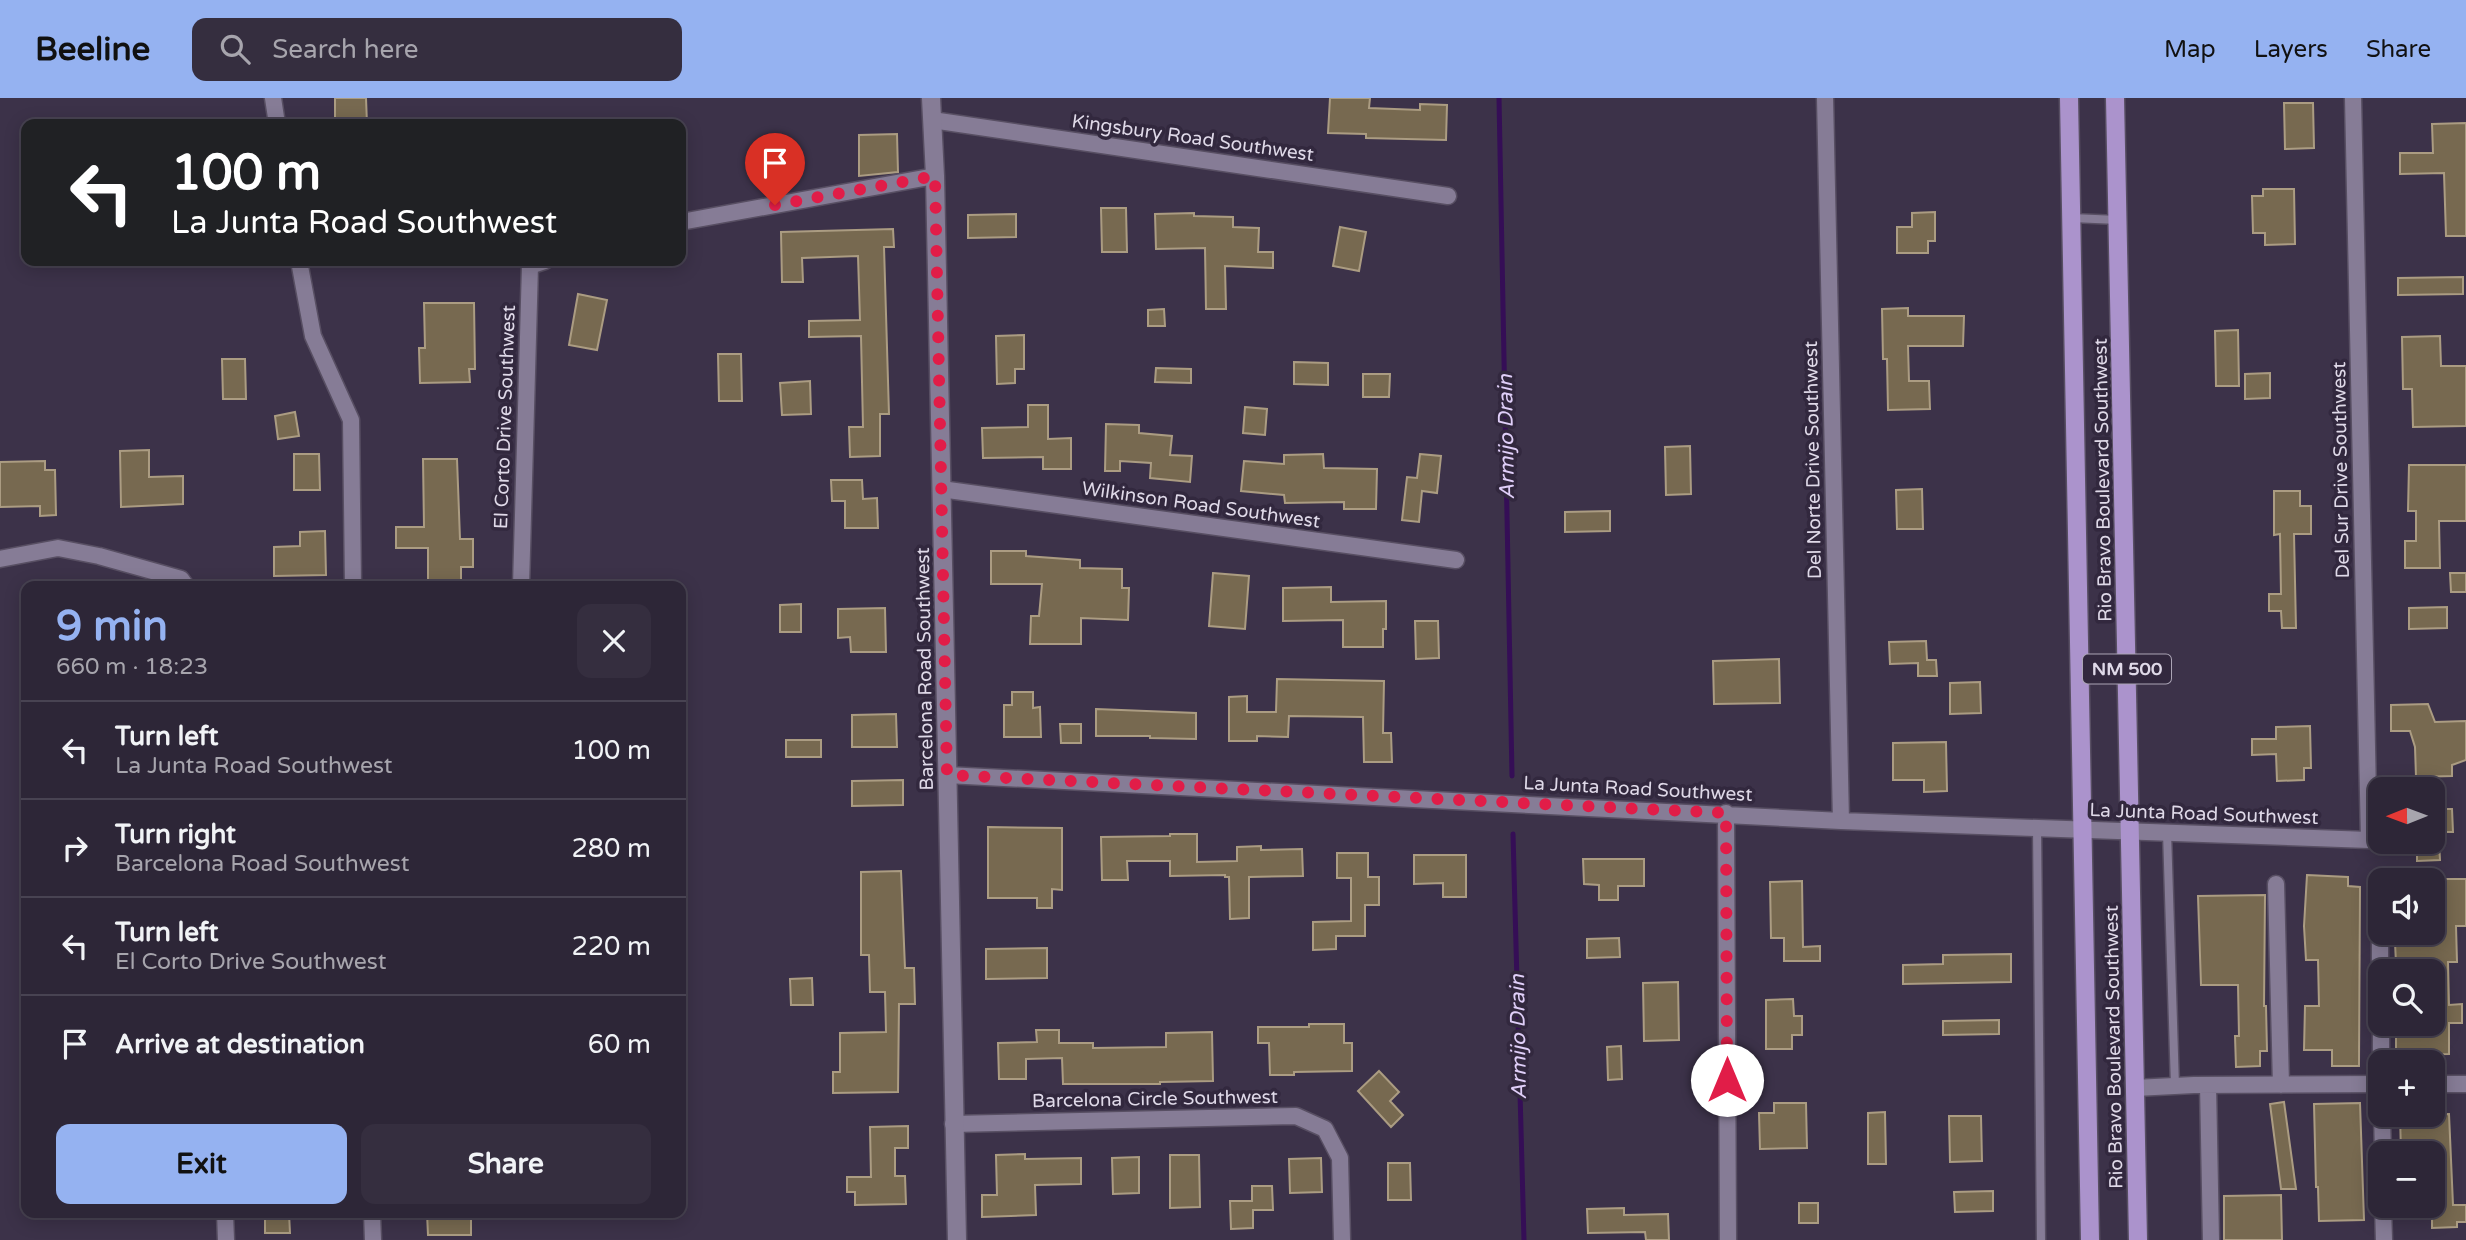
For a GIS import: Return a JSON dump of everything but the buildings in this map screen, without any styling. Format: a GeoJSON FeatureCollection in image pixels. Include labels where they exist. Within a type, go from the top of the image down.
{"type":"FeatureCollection","features":[{"type":"Feature","properties":{"kind":"main road","name":"Rio Bravo Boulevard Southwest"},"geometry":{"type":"LineString","coordinates":[[2069,98],[2090,1240]]}},
{"type":"Feature","properties":{"kind":"main road","name":"Rio Bravo Boulevard Southwest"},"geometry":{"type":"LineString","coordinates":[[2115,98],[2138,1240]]}},
{"type":"Feature","properties":{"kind":"street"},"geometry":{"type":"LineString","coordinates":[[273,98],[276,119]]}},
{"type":"Feature","properties":{"kind":"street","name":"Barcelona Road Southwest"},"geometry":{"type":"LineString","coordinates":[[931,98],[935,176],[957,1240]]}},
{"type":"Feature","properties":{"kind":"street","name":"Del Norte Drive Southwest"},"geometry":{"type":"LineString","coordinates":[[1825,98],[1841,821]]}},
{"type":"Feature","properties":{"kind":"street","name":"Del Sur Drive Southwest"},"geometry":{"type":"LineString","coordinates":[[2353,98],[2368,794]]}},
{"type":"Feature","properties":{"kind":"street","name":"Kingsbury Road Southwest"},"geometry":{"type":"LineString","coordinates":[[932,120],[1448,196]]}},
{"type":"Feature","properties":{"kind":"street"},"geometry":{"type":"LineString","coordinates":[[686,221],[935,176]]}},
{"type":"Feature","properties":{"kind":"street"},"geometry":{"type":"LineString","coordinates":[[300,266],[313,336],[351,420],[354,581]]}},
{"type":"Feature","properties":{"kind":"street","name":"El Corto Drive Southwest"},"geometry":{"type":"LineString","coordinates":[[521,581],[530,266]]}},
{"type":"Feature","properties":{"kind":"street","name":"Wilkinson Road Southwest"},"geometry":{"type":"LineString","coordinates":[[941,489],[1456,561]]}},
{"type":"Feature","properties":{"kind":"street"},"geometry":{"type":"LineString","coordinates":[[0,559],[58,548],[99,556],[182,581]]}},
{"type":"Feature","properties":{"kind":"street","name":"La Junta Road Southwest"},"geometry":{"type":"LineString","coordinates":[[947,775],[1841,821],[2368,840]]}},
{"type":"Feature","properties":{"kind":"street"},"geometry":{"type":"LineString","coordinates":[[1726,813],[1728,1240]]}},
{"type":"Feature","properties":{"kind":"street"},"geometry":{"type":"LineString","coordinates":[[2276,884],[2281,1085]]}},
{"type":"Feature","properties":{"kind":"street"},"geometry":{"type":"LineString","coordinates":[[2135,1088],[2368,1084]]}},
{"type":"Feature","properties":{"kind":"street"},"geometry":{"type":"LineString","coordinates":[[2445,1084],[2466,1084]]}},
{"type":"Feature","properties":{"kind":"street"},"geometry":{"type":"LineString","coordinates":[[2208,1085],[2211,1240]]}},
{"type":"Feature","properties":{"kind":"street","name":"Barcelona Circle Southwest"},"geometry":{"type":"LineString","coordinates":[[953,1124],[1296,1115],[1325,1129],[1340,1158],[1342,1240]]}},
{"type":"Feature","properties":{"kind":"street"},"geometry":{"type":"LineString","coordinates":[[225,1218],[226,1240]]}},
{"type":"Feature","properties":{"kind":"street"},"geometry":{"type":"LineString","coordinates":[[372,1218],[373,1240]]}},
{"type":"Feature","properties":{"kind":"street"},"geometry":{"type":"LineString","coordinates":[[2384,1218],[2384,1240]]}},
{"type":"Feature","properties":{"kind":"lane"},"geometry":{"type":"LineString","coordinates":[[2071,218],[2118,220]]}},
{"type":"Feature","properties":{"kind":"lane"},"geometry":{"type":"LineString","coordinates":[[2037,827],[2041,1240]]}},
{"type":"Feature","properties":{"kind":"lane"},"geometry":{"type":"LineString","coordinates":[[2167,832],[2175,1086]]}},
{"type":"Feature","properties":{"kind":"waterway","name":"Armijo Drain"},"geometry":{"type":"LineString","coordinates":[[1499,98],[1512,776]]}},
{"type":"Feature","properties":{"kind":"waterway","name":"Armijo Drain"},"geometry":{"type":"LineString","coordinates":[[1513,834],[1524,1240]]}},
{"type":"Feature","properties":{"kind":"route"},"geometry":{"type":"LineString","coordinates":[[775,205],[935,176],[947,775],[1726,813],[1727,1080]]}}]}
